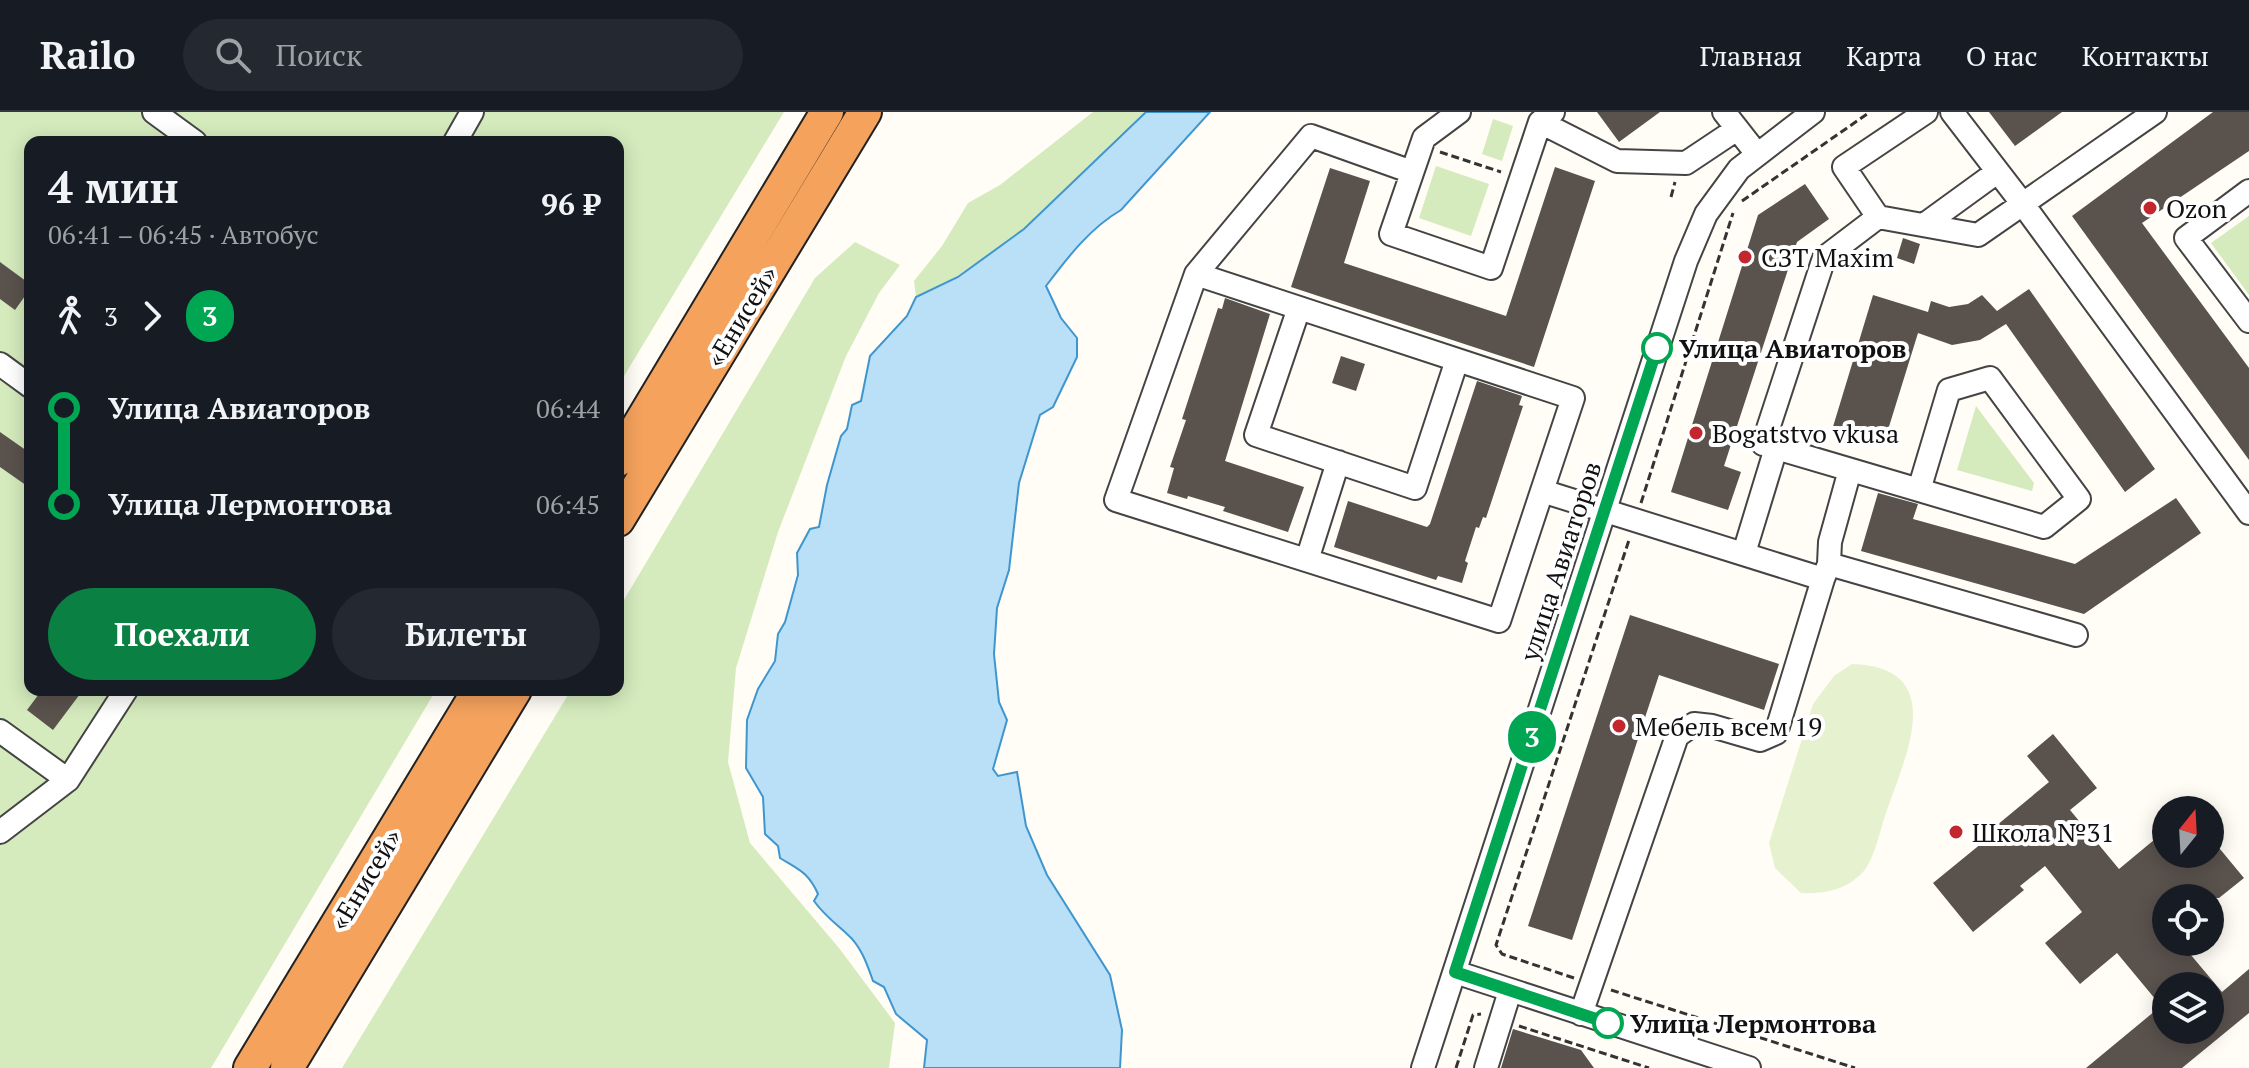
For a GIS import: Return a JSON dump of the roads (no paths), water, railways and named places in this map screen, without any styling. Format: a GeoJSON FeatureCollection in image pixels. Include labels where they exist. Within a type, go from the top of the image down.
{"type":"FeatureCollection","features":[{"type":"Feature","properties":{"kind":"highway","name":"«Енисей»"},"geometry":{"type":"LineString","coordinates":[[624,450],[827,112]]}},
{"type":"Feature","properties":{"kind":"highway","name":"«Енисей»"},"geometry":{"type":"LineString","coordinates":[[624,510],[865,112]]}},
{"type":"Feature","properties":{"kind":"highway","name":"«Енисей»"},"geometry":{"type":"LineString","coordinates":[[250,1068],[475,696]]}},
{"type":"Feature","properties":{"kind":"highway","name":"«Енисей»"},"geometry":{"type":"LineString","coordinates":[[287,1068],[511,696]]}},
{"type":"Feature","properties":{"kind":"street"},"geometry":{"type":"LineString","coordinates":[[154,112],[187,136]]}},
{"type":"Feature","properties":{"kind":"street"},"geometry":{"type":"LineString","coordinates":[[458,136],[472,112]]}},
{"type":"Feature","properties":{"kind":"street"},"geometry":{"type":"LineString","coordinates":[[1459,112],[1424,138],[1391,234],[1491,268],[1521,178],[1546,117],[1617,161],[1686,163],[1730,120],[1757,154]]}},
{"type":"Feature","properties":{"kind":"street","name":"улица Авиаторов"},"geometry":{"type":"LineString","coordinates":[[1423,1068],[1698,231],[1706,214],[1732,178],[1757,154],[1813,112]]}},
{"type":"Feature","properties":{"kind":"street"},"geometry":{"type":"LineString","coordinates":[[1926,112],[1844,167],[1878,217],[1978,235],[2155,112]]}},
{"type":"Feature","properties":{"kind":"street"},"geometry":{"type":"LineString","coordinates":[[1952,112],[2249,513]]}},
{"type":"Feature","properties":{"kind":"street"},"geometry":{"type":"LineString","coordinates":[[1196,274],[1573,398],[1499,621],[1116,500],[1196,274],[1311,136],[1412,172]]}},
{"type":"Feature","properties":{"kind":"street"},"geometry":{"type":"LineString","coordinates":[[1924,225],[1997,172]]}},
{"type":"Feature","properties":{"kind":"street"},"geometry":{"type":"LineString","coordinates":[[2249,191],[2186,238],[2249,321]]}},
{"type":"Feature","properties":{"kind":"street"},"geometry":{"type":"LineString","coordinates":[[1878,217],[1824,258],[1763,444],[2044,527],[2079,499],[1990,378],[1949,390],[1919,490]]}},
{"type":"Feature","properties":{"kind":"street"},"geometry":{"type":"LineString","coordinates":[[1299,308],[1256,435],[1415,488],[1457,360]]}},
{"type":"Feature","properties":{"kind":"street"},"geometry":{"type":"LineString","coordinates":[[0,364],[24,382]]}},
{"type":"Feature","properties":{"kind":"street"},"geometry":{"type":"LineString","coordinates":[[1744,553],[1776,448]]}},
{"type":"Feature","properties":{"kind":"street"},"geometry":{"type":"LineString","coordinates":[[1307,560],[1338,462]]}},
{"type":"Feature","properties":{"kind":"street"},"geometry":{"type":"LineString","coordinates":[[1581,1014],[1677,736],[1694,724],[1760,740],[1776,733],[1826,571],[1830,542],[1850,470]]}},
{"type":"Feature","properties":{"kind":"street"},"geometry":{"type":"LineString","coordinates":[[1542,491],[1744,553],[2076,635]]}},
{"type":"Feature","properties":{"kind":"street"},"geometry":{"type":"LineString","coordinates":[[0,832],[68,780],[122,696]]}},
{"type":"Feature","properties":{"kind":"street"},"geometry":{"type":"LineString","coordinates":[[0,731],[68,780]]}},
{"type":"Feature","properties":{"kind":"street"},"geometry":{"type":"LineString","coordinates":[[1455,972],[1713,1063],[1749,1068]]}},
{"type":"Feature","properties":{"kind":"street"},"geometry":{"type":"LineString","coordinates":[[1486,1068],[1510,991]]}},
{"type":"Feature","properties":{"kind":"water"},"geometry":{"type":"Polygon","coordinates":[[[1146,112],[1210,112],[1121,210],[1099,225],[1080,244],[1046,286],[1061,318],[1077,338],[1077,357],[1053,407],[1040,415],[1019,483],[1009,570],[997,608],[994,654],[999,702],[1007,720],[993,769],[998,776],[1017,772],[1026,826],[1047,875],[1110,975],[1122,1030],[1120,1068],[924,1068],[927,1040],[896,1014],[884,987],[873,981],[856,944],[814,901],[818,894],[811,881],[780,858],[778,846],[765,834],[763,797],[746,768],[747,720],[758,689],[775,661],[778,634],[785,622],[798,575],[797,553],[810,529],[819,527],[841,436],[847,429],[852,405],[861,401],[870,356],[907,316],[916,297],[958,277],[1024,229],[1146,112]]]}},
{"type":"Feature","properties":{"kind":"place","name":"Ozon"},"geometry":{"type":"Point","coordinates":[2150,208]}},
{"type":"Feature","properties":{"kind":"place","name":"СЗТ Maxim"},"geometry":{"type":"Point","coordinates":[1745,257]}},
{"type":"Feature","properties":{"kind":"place","name":"Улица Авиаторов"},"geometry":{"type":"Point","coordinates":[1657,348]}},
{"type":"Feature","properties":{"kind":"place","name":"Bogatstvo vkusa"},"geometry":{"type":"Point","coordinates":[1696,433]}},
{"type":"Feature","properties":{"kind":"place","name":"Мебель всем 19"},"geometry":{"type":"Point","coordinates":[1619,726]}},
{"type":"Feature","properties":{"kind":"place","name":"Школа №31"},"geometry":{"type":"Point","coordinates":[1956,832]}},
{"type":"Feature","properties":{"kind":"place","name":"Улица Лермонтова"},"geometry":{"type":"Point","coordinates":[1608,1023]}}]}
